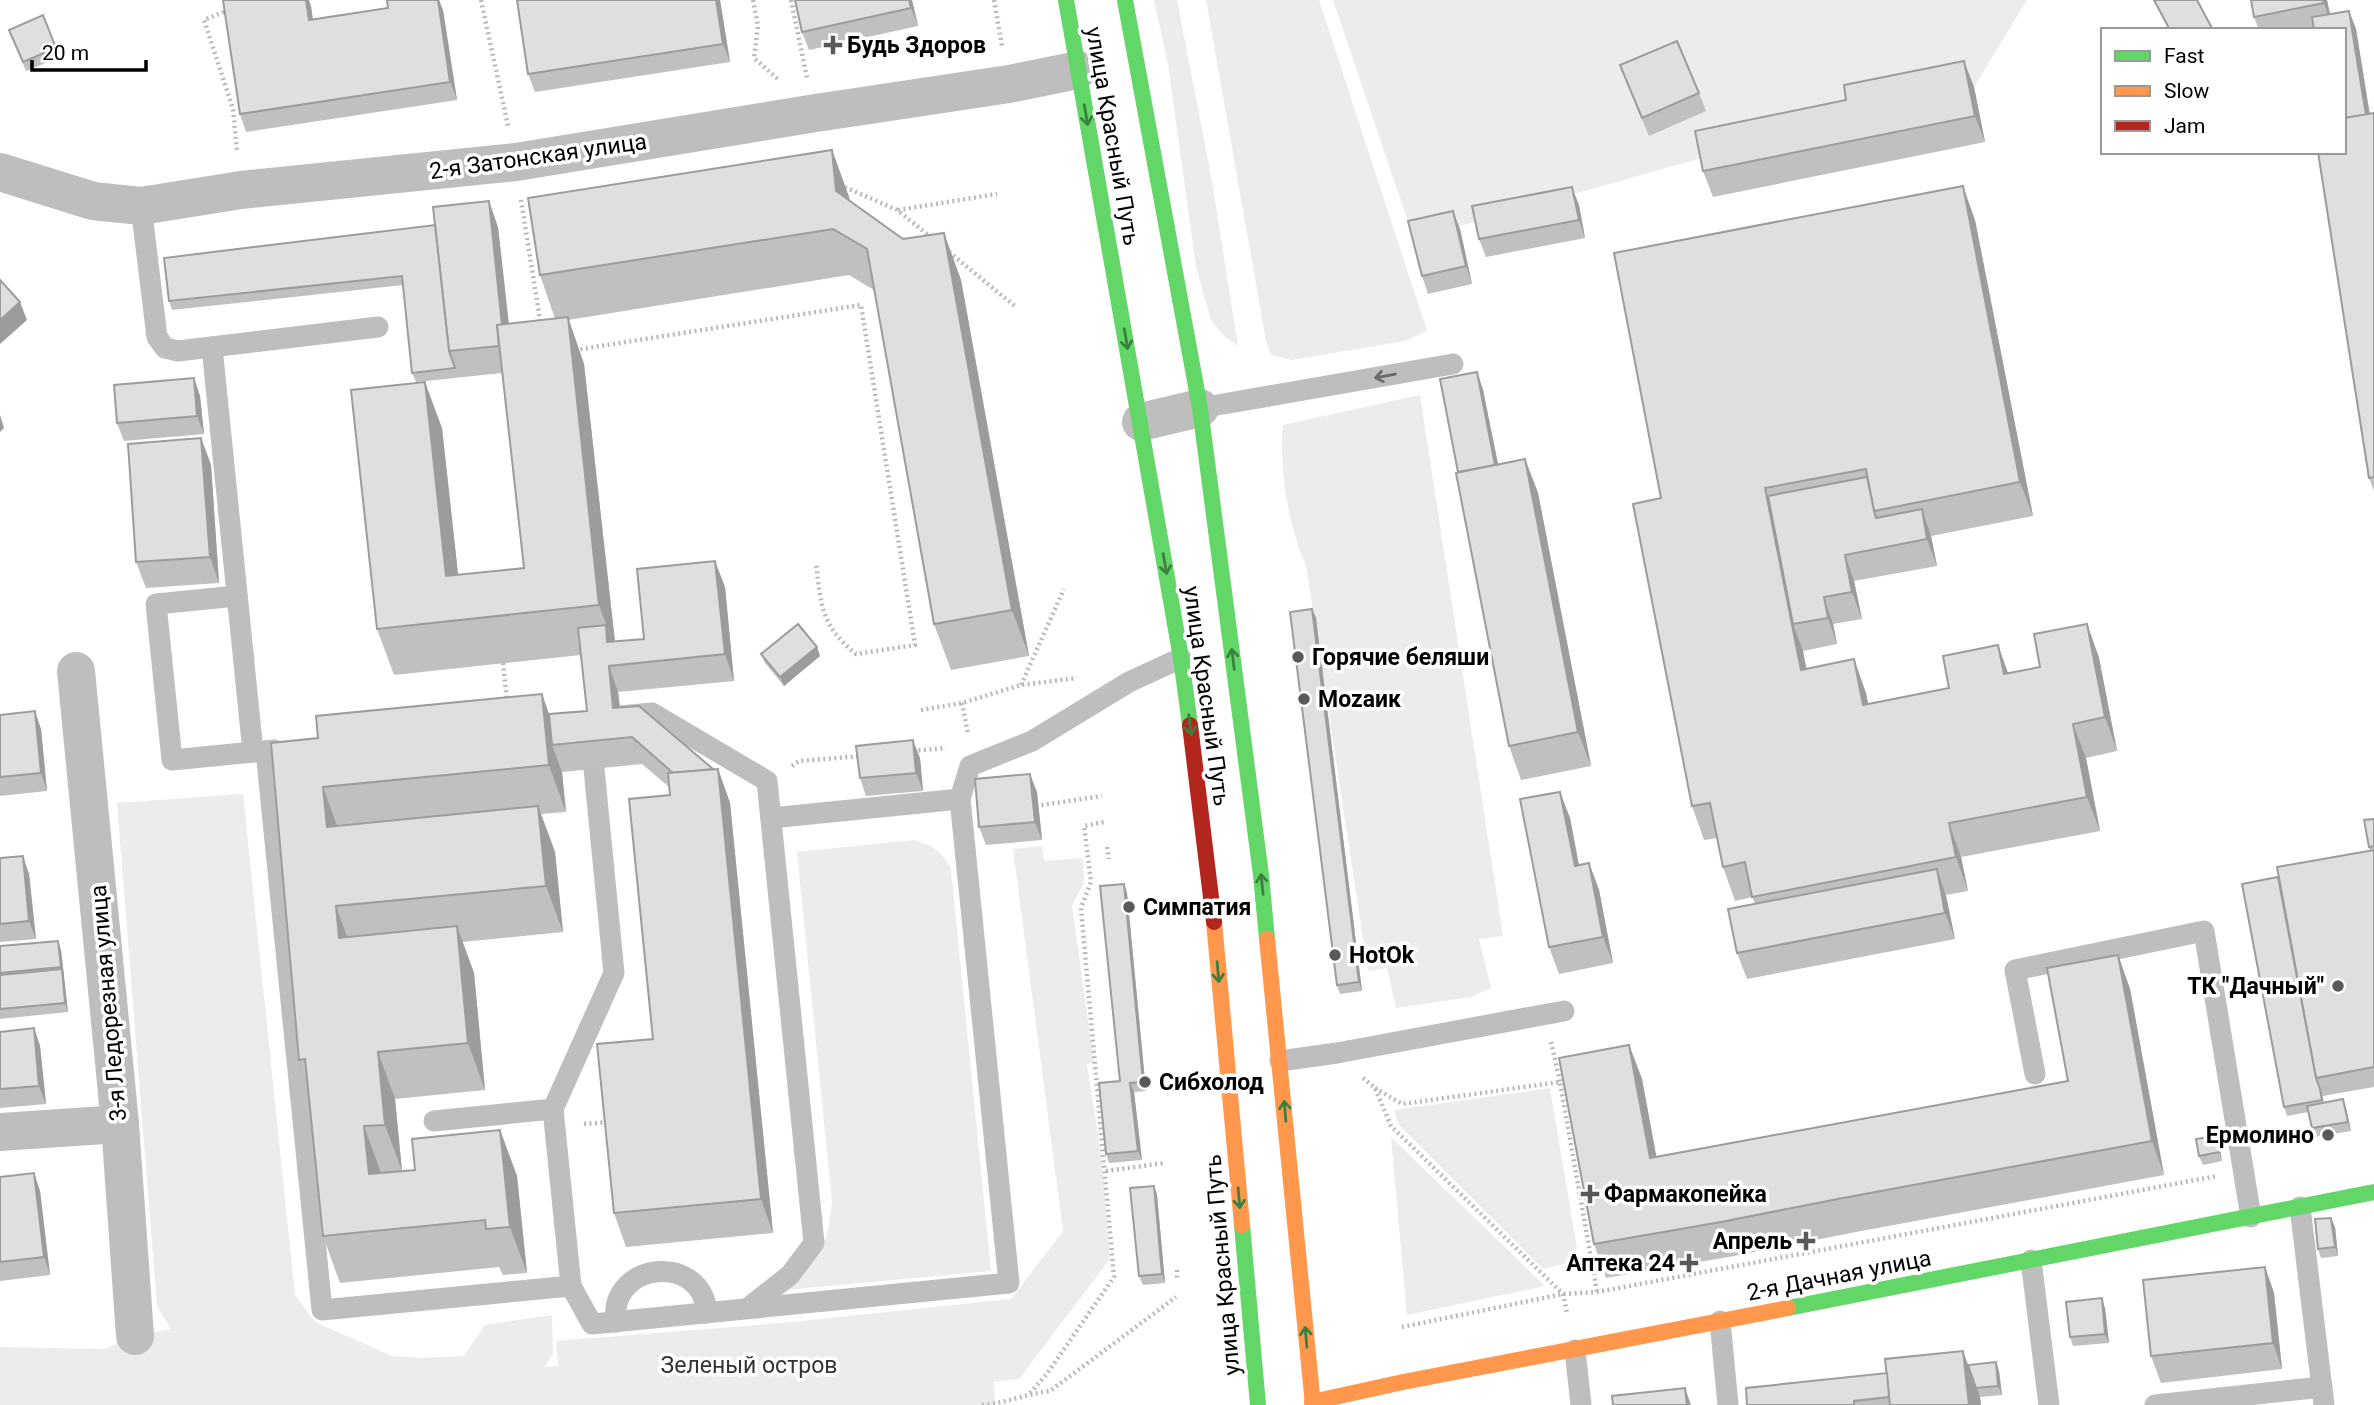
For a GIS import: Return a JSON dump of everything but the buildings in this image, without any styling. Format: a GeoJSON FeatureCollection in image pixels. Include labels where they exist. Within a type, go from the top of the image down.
{"type":"FeatureCollection","features":[{"type":"Feature","properties":{"kind":"main road","name":"улица Красный Путь"},"geometry":{"type":"LineString","coordinates":[[1066,0],[1181,658],[1210,879],[1258,1405]]}},
{"type":"Feature","properties":{"kind":"main road","name":"улица Красный Путь"},"geometry":{"type":"LineString","coordinates":[[1125,0],[1200,408],[1261,875],[1312,1404]]}},
{"type":"Feature","properties":{"kind":"main road","name":"2-я Дачная улица"},"geometry":{"type":"LineString","coordinates":[[1312,1404],[1403,1382],[2374,1192]]}},
{"type":"Feature","properties":{"kind":"street","name":"2-я Затонская улица"},"geometry":{"type":"LineString","coordinates":[[1,170],[93,201],[141,206],[241,190],[516,162],[1009,84],[1078,70]]}},
{"type":"Feature","properties":{"kind":"street"},"geometry":{"type":"LineString","coordinates":[[1140,422],[1200,408]]}},
{"type":"Feature","properties":{"kind":"street","name":"3-я Ледорезная улица"},"geometry":{"type":"LineString","coordinates":[[76,671],[120,1124],[135,1336]]}},
{"type":"Feature","properties":{"kind":"street"},"geometry":{"type":"LineString","coordinates":[[0,1132],[120,1124]]}},
{"type":"Feature","properties":{"kind":"lane"},"geometry":{"type":"LineString","coordinates":[[141,206],[156,337],[165,348],[178,351],[378,327]]}},
{"type":"Feature","properties":{"kind":"lane"},"geometry":{"type":"LineString","coordinates":[[212,347],[237,596],[259,752],[322,1310],[571,1286]]}},
{"type":"Feature","properties":{"kind":"lane"},"geometry":{"type":"LineString","coordinates":[[1200,408],[1453,364]]}},
{"type":"Feature","properties":{"kind":"lane"},"geometry":{"type":"LineString","coordinates":[[237,596],[156,604],[172,760],[293,748]]}},
{"type":"Feature","properties":{"kind":"lane"},"geometry":{"type":"LineString","coordinates":[[594,769],[614,973],[553,1109],[571,1286],[592,1324],[1009,1283],[960,799],[970,766],[1032,741],[1129,682],[1181,658]]}},
{"type":"Feature","properties":{"kind":"lane"},"geometry":{"type":"LineString","coordinates":[[621,716],[652,713],[767,781],[814,1243],[790,1275],[748,1309]]}},
{"type":"Feature","properties":{"kind":"lane"},"geometry":{"type":"LineString","coordinates":[[771,818],[960,799]]}},
{"type":"Feature","properties":{"kind":"lane"},"geometry":{"type":"LineString","coordinates":[[2035,1074],[2015,970],[2204,931],[2251,1217]]}},
{"type":"Feature","properties":{"kind":"lane"},"geometry":{"type":"LineString","coordinates":[[1280,1060],[1337,1053],[1554,1013]]}},
{"type":"Feature","properties":{"kind":"lane"},"geometry":{"type":"LineString","coordinates":[[434,1121],[553,1109]]}},
{"type":"Feature","properties":{"kind":"lane"},"geometry":{"type":"LineString","coordinates":[[2155,1405],[2323,1396],[2300,1207]]}},
{"type":"Feature","properties":{"kind":"lane"},"geometry":{"type":"LineString","coordinates":[[2031,1260],[2049,1405]]}},
{"type":"Feature","properties":{"kind":"lane"},"geometry":{"type":"LineString","coordinates":[[616,1322],[619,1298],[628,1284],[641,1275],[657,1271],[673,1272],[688,1279],[700,1290],[707,1305],[707,1313]]}},
{"type":"Feature","properties":{"kind":"lane"},"geometry":{"type":"LineString","coordinates":[[1720,1321],[1728,1405]]}},
{"type":"Feature","properties":{"kind":"lane"},"geometry":{"type":"LineString","coordinates":[[1575,1350],[1581,1405]]}},
{"type":"Feature","properties":{"kind":"path"},"geometry":{"type":"LineString","coordinates":[[481,0],[516,162],[542,328]]}},
{"type":"Feature","properties":{"kind":"path"},"geometry":{"type":"LineString","coordinates":[[753,0],[758,26],[754,58],[816,113]]}},
{"type":"Feature","properties":{"kind":"path"},"geometry":{"type":"LineString","coordinates":[[791,0],[816,113]]}},
{"type":"Feature","properties":{"kind":"path"},"geometry":{"type":"LineString","coordinates":[[995,0],[1009,84]]}},
{"type":"Feature","properties":{"kind":"path"},"geometry":{"type":"LineString","coordinates":[[230,10],[204,20],[233,109],[241,190]]}},
{"type":"Feature","properties":{"kind":"path"},"geometry":{"type":"LineString","coordinates":[[839,184],[897,210],[1016,307]]}},
{"type":"Feature","properties":{"kind":"path"},"geometry":{"type":"LineString","coordinates":[[897,210],[997,194]]}},
{"type":"Feature","properties":{"kind":"path"},"geometry":{"type":"LineString","coordinates":[[573,350],[861,305],[915,645],[856,654],[842,642],[822,611],[816,564]]}},
{"type":"Feature","properties":{"kind":"path"},"geometry":{"type":"LineString","coordinates":[[1021,685],[1064,589]]}},
{"type":"Feature","properties":{"kind":"path"},"geometry":{"type":"LineString","coordinates":[[503,663],[507,708]]}},
{"type":"Feature","properties":{"kind":"path"},"geometry":{"type":"LineString","coordinates":[[921,710],[962,703],[1021,685],[1081,677]]}},
{"type":"Feature","properties":{"kind":"path"},"geometry":{"type":"LineString","coordinates":[[962,703],[970,746]]}},
{"type":"Feature","properties":{"kind":"path"},"geometry":{"type":"LineString","coordinates":[[904,752],[957,747]]}},
{"type":"Feature","properties":{"kind":"path"},"geometry":{"type":"LineString","coordinates":[[767,781],[799,761],[865,755]]}},
{"type":"Feature","properties":{"kind":"path"},"geometry":{"type":"LineString","coordinates":[[1024,807],[1102,796]]}},
{"type":"Feature","properties":{"kind":"path"},"geometry":{"type":"LineString","coordinates":[[1030,1393],[1046,1375],[1114,1277],[1081,908],[1091,882],[1084,826],[1104,822]]}},
{"type":"Feature","properties":{"kind":"path"},"geometry":{"type":"LineString","coordinates":[[1107,847],[1109,859]]}},
{"type":"Feature","properties":{"kind":"path"},"geometry":{"type":"LineString","coordinates":[[1554,1013],[1560,1082],[1597,1292]]}},
{"type":"Feature","properties":{"kind":"path"},"geometry":{"type":"LineString","coordinates":[[1337,1053],[1375,1088],[1402,1104],[1560,1082]]}},
{"type":"Feature","properties":{"kind":"path"},"geometry":{"type":"LineString","coordinates":[[1375,1088],[1391,1126],[1563,1293],[1575,1350]]}},
{"type":"Feature","properties":{"kind":"path"},"geometry":{"type":"LineString","coordinates":[[580,1125],[614,1121]]}},
{"type":"Feature","properties":{"kind":"path"},"geometry":{"type":"LineString","coordinates":[[1106,1171],[1165,1163]]}},
{"type":"Feature","properties":{"kind":"path"},"geometry":{"type":"LineString","coordinates":[[1402,1327],[1563,1293],[1597,1292],[2242,1171]]}},
{"type":"Feature","properties":{"kind":"path"},"geometry":{"type":"LineString","coordinates":[[1177,1270],[1177,1279]]}},
{"type":"Feature","properties":{"kind":"path"},"geometry":{"type":"LineString","coordinates":[[982,1405],[1007,1403],[1030,1393],[1050,1391],[1176,1297]]}},
{"type":"Feature","properties":{"kind":"green space"},"geometry":{"type":"Polygon","coordinates":[[[1154,0],[1177,0],[1212,181],[1238,346],[1223,335],[1211,320],[1196,267],[1168,65],[1154,0]]]}},
{"type":"Feature","properties":{"kind":"green space"},"geometry":{"type":"Polygon","coordinates":[[[1206,0],[1319,0],[1427,331],[1405,341],[1292,360],[1271,355],[1266,341],[1206,0]]]}},
{"type":"Feature","properties":{"kind":"green space"},"geometry":{"type":"Polygon","coordinates":[[[1333,0],[2027,0],[1974,87],[1854,111],[1705,157],[1414,239],[1333,0]]]}},
{"type":"Feature","properties":{"kind":"green space"},"geometry":{"type":"Polygon","coordinates":[[[1420,395],[1503,936],[1479,939],[1491,988],[1471,997],[1396,1008],[1387,968],[1368,971],[1306,565],[1294,533],[1286,496],[1282,441],[1283,425],[1420,395]]]}},
{"type":"Feature","properties":{"kind":"green space","name":"Зеленый остров"},"geometry":{"type":"Polygon","coordinates":[[[243,794],[295,1295],[315,1322],[392,1356],[421,1358],[464,1356],[485,1325],[552,1315],[553,1354],[544,1367],[558,1366],[556,1341],[782,1323],[1011,1299],[1063,1231],[1013,849],[1042,846],[1044,861],[1083,858],[1084,882],[1072,906],[1094,1063],[1087,1064],[1102,1161],[1110,1259],[1019,1379],[994,1382],[995,1405],[0,1405],[0,1347],[105,1349],[135,1336],[171,1329],[157,1306],[117,803],[243,794]]]}},
{"type":"Feature","properties":{"kind":"green space"},"geometry":{"type":"Polygon","coordinates":[[[914,840],[936,850],[951,869],[991,1271],[786,1290],[811,1262],[827,1236],[832,1202],[797,852],[914,840]]]}},
{"type":"Feature","properties":{"kind":"green space"},"geometry":{"type":"Polygon","coordinates":[[[1550,1088],[1579,1260],[1543,1269],[1398,1124],[1394,1110],[1550,1088]]]}},
{"type":"Feature","properties":{"kind":"green space"},"geometry":{"type":"Polygon","coordinates":[[[1391,1137],[1545,1286],[1407,1315],[1391,1137]]]}},
{"type":"Feature","properties":{"kind":"traffic: fast"},"geometry":{"type":"LineString","coordinates":[[1066,0],[1181,658],[1190,725]]}},
{"type":"Feature","properties":{"kind":"traffic: fast"},"geometry":{"type":"LineString","coordinates":[[1125,0],[1200,408],[1267,939]]}},
{"type":"Feature","properties":{"kind":"traffic: fast"},"geometry":{"type":"LineString","coordinates":[[1788,1308],[2374,1192]]}},
{"type":"Feature","properties":{"kind":"traffic: fast"},"geometry":{"type":"LineString","coordinates":[[1242,1225],[1258,1405]]}},
{"type":"Feature","properties":{"kind":"traffic: slow"},"geometry":{"type":"LineString","coordinates":[[1214,922],[1242,1225]]}},
{"type":"Feature","properties":{"kind":"traffic: slow"},"geometry":{"type":"LineString","coordinates":[[1267,939],[1313,1405]]}},
{"type":"Feature","properties":{"kind":"traffic: slow"},"geometry":{"type":"LineString","coordinates":[[1312,1402],[1788,1308]]}},
{"type":"Feature","properties":{"kind":"traffic: jam"},"geometry":{"type":"LineString","coordinates":[[1190,725],[1214,922]]}},
{"type":"Feature","properties":{"kind":"place","name":"Будь Здоров"},"geometry":{"type":"Point","coordinates":[833,45]}},
{"type":"Feature","properties":{"kind":"place","name":"Горячие беляши"},"geometry":{"type":"Point","coordinates":[1298,657]}},
{"type":"Feature","properties":{"kind":"place","name":"Mozaик"},"geometry":{"type":"Point","coordinates":[1304,699]}},
{"type":"Feature","properties":{"kind":"place","name":"Симпатия"},"geometry":{"type":"Point","coordinates":[1129,907]}},
{"type":"Feature","properties":{"kind":"place","name":"HotOk"},"geometry":{"type":"Point","coordinates":[1335,955]}},
{"type":"Feature","properties":{"kind":"place","name":"ТК \"Дачный\""},"geometry":{"type":"Point","coordinates":[2338,986]}},
{"type":"Feature","properties":{"kind":"place","name":"Сибхолод"},"geometry":{"type":"Point","coordinates":[1145,1082]}},
{"type":"Feature","properties":{"kind":"place","name":"Ермолино"},"geometry":{"type":"Point","coordinates":[2328,1135]}},
{"type":"Feature","properties":{"kind":"place","name":"Фармакопейка"},"geometry":{"type":"Point","coordinates":[1590,1194]}},
{"type":"Feature","properties":{"kind":"place","name":"Апрель"},"geometry":{"type":"Point","coordinates":[1806,1241]}},
{"type":"Feature","properties":{"kind":"place","name":"Аптека 24"},"geometry":{"type":"Point","coordinates":[1689,1263]}}]}
